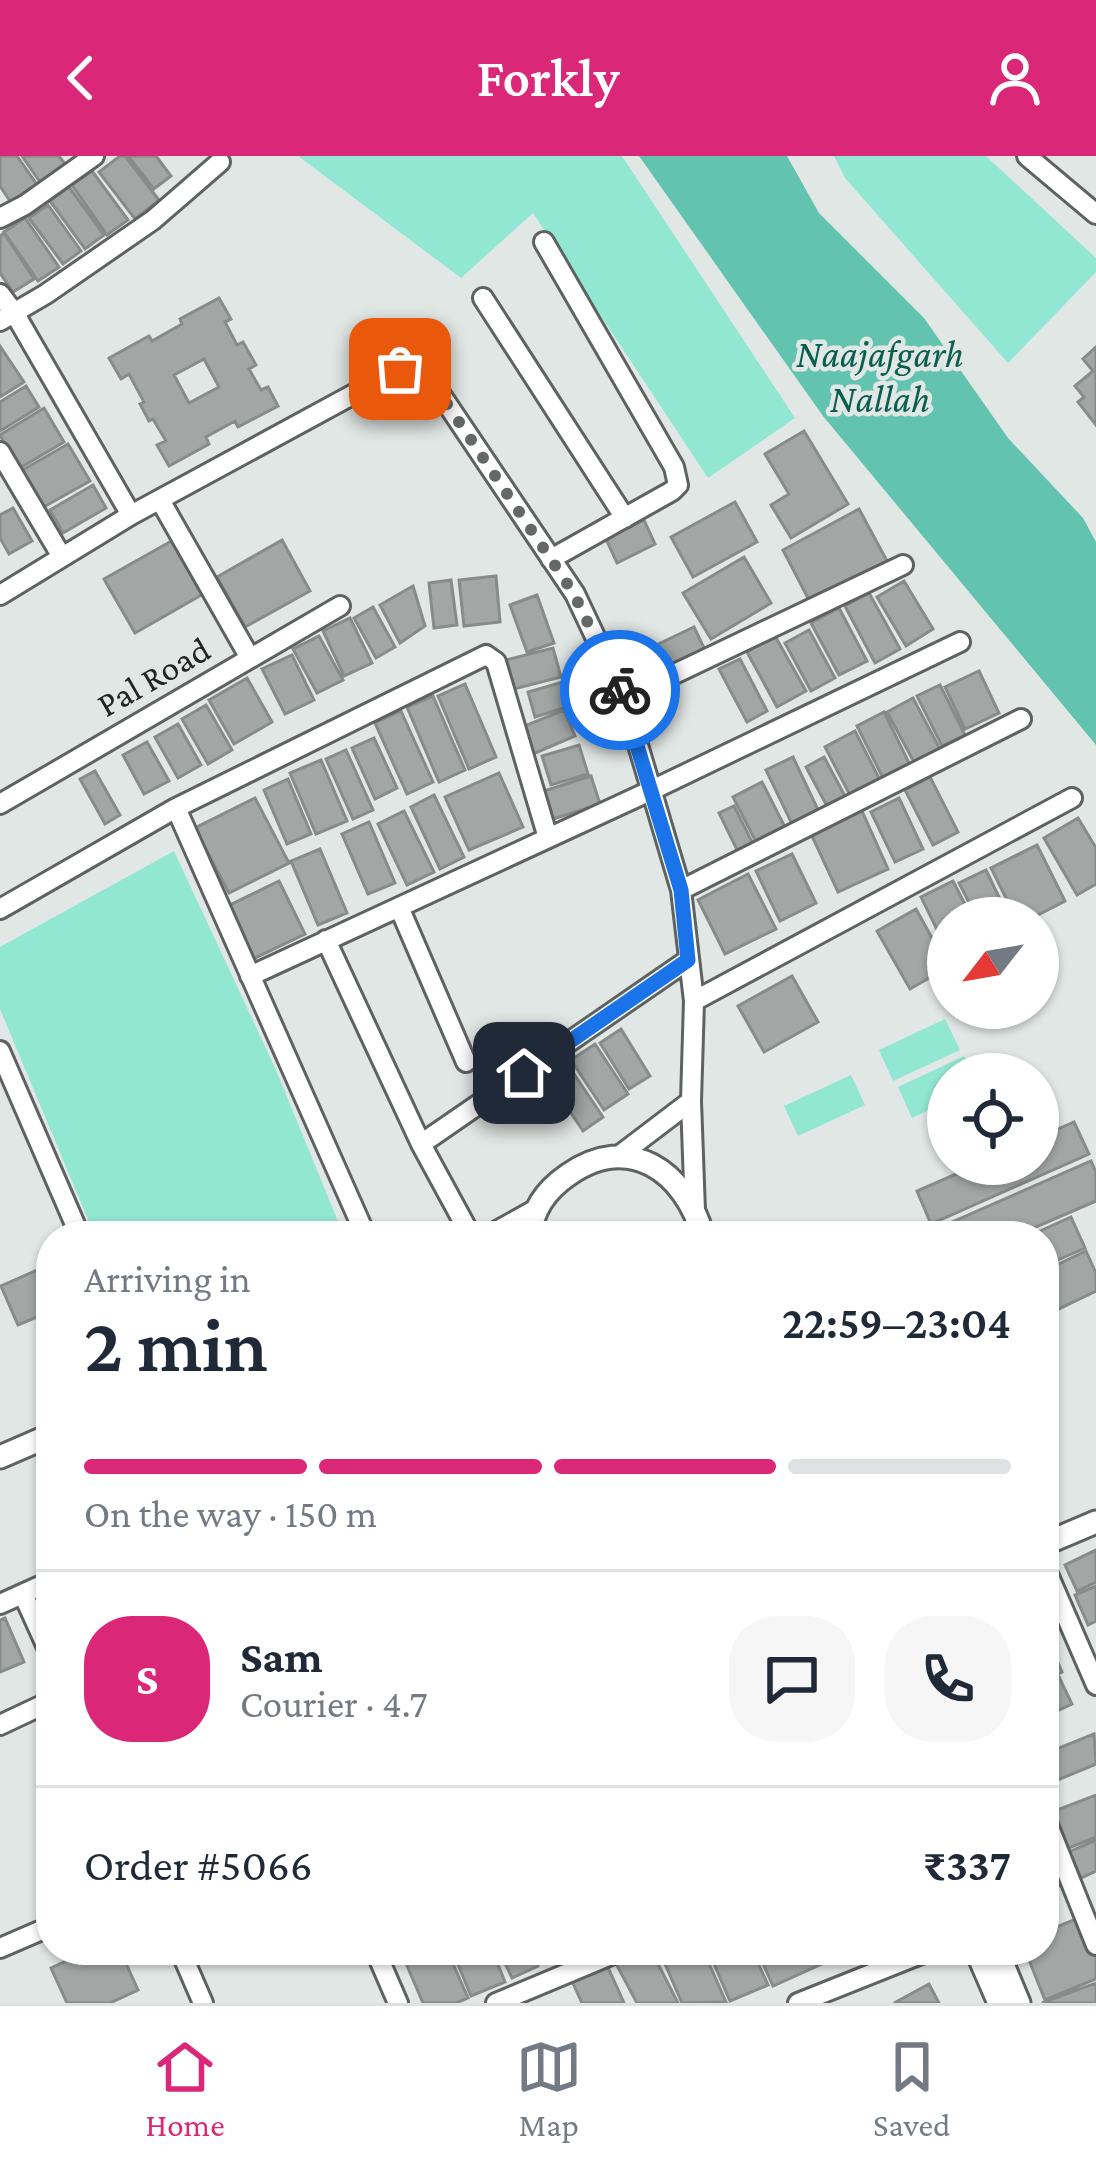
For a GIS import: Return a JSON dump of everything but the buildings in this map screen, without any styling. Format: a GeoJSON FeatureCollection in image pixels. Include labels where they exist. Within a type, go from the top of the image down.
{"type":"FeatureCollection","features":[{"type":"Feature","properties":{"kind":"street"},"geometry":{"type":"LineString","coordinates":[[0,218],[94,156]]}},
{"type":"Feature","properties":{"kind":"street"},"geometry":{"type":"LineString","coordinates":[[1028,156],[1096,214]]}},
{"type":"Feature","properties":{"kind":"street"},"geometry":{"type":"LineString","coordinates":[[8,318],[152,220],[220,162]]}},
{"type":"Feature","properties":{"kind":"street"},"geometry":{"type":"LineString","coordinates":[[544,242],[678,478],[672,491],[551,559]]}},
{"type":"Feature","properties":{"kind":"street"},"geometry":{"type":"LineString","coordinates":[[0,294],[8,318],[131,515]]}},
{"type":"Feature","properties":{"kind":"street"},"geometry":{"type":"LineString","coordinates":[[483,298],[625,518]]}},
{"type":"Feature","properties":{"kind":"street"},"geometry":{"type":"LineString","coordinates":[[0,595],[131,515],[400,369],[410,366],[429,377],[574,594],[624,698],[681,890],[694,1001],[695,1211]]}},
{"type":"Feature","properties":{"kind":"street"},"geometry":{"type":"LineString","coordinates":[[0,452],[62,557]]}},
{"type":"Feature","properties":{"kind":"street"},"geometry":{"type":"LineString","coordinates":[[160,500],[250,658]]}},
{"type":"Feature","properties":{"kind":"street"},"geometry":{"type":"LineString","coordinates":[[624,698],[903,566]]}},
{"type":"Feature","properties":{"kind":"street","name":"Pal Road"},"geometry":{"type":"LineString","coordinates":[[0,803],[340,606]]}},
{"type":"Feature","properties":{"kind":"street"},"geometry":{"type":"LineString","coordinates":[[250,976],[960,642]]}},
{"type":"Feature","properties":{"kind":"street"},"geometry":{"type":"LineString","coordinates":[[0,909],[176,808],[486,655],[496,662],[548,838]]}},
{"type":"Feature","properties":{"kind":"street"},"geometry":{"type":"LineString","coordinates":[[681,890],[1021,719]]}},
{"type":"Feature","properties":{"kind":"street"},"geometry":{"type":"LineString","coordinates":[[694,1001],[1072,798]]}},
{"type":"Feature","properties":{"kind":"street"},"geometry":{"type":"LineString","coordinates":[[176,808],[359,1221]]}},
{"type":"Feature","properties":{"kind":"street"},"geometry":{"type":"LineString","coordinates":[[398,907],[466,1062]]}},
{"type":"Feature","properties":{"kind":"street"},"geometry":{"type":"LineString","coordinates":[[326,940],[463,1221]]}},
{"type":"Feature","properties":{"kind":"street"},"geometry":{"type":"LineString","coordinates":[[422,1144],[688,960]]}},
{"type":"Feature","properties":{"kind":"street"},"geometry":{"type":"LineString","coordinates":[[0,1052],[73,1221]]}},
{"type":"Feature","properties":{"kind":"street"},"geometry":{"type":"LineString","coordinates":[[620,1155],[691,1101]]}},
{"type":"Feature","properties":{"kind":"street"},"geometry":{"type":"LineString","coordinates":[[518,1221],[534,1212],[557,1183],[576,1169],[620,1155],[647,1162],[668,1175],[683,1190],[698,1221]]}},
{"type":"Feature","properties":{"kind":"street"},"geometry":{"type":"LineString","coordinates":[[532,1221],[534,1212]]}},
{"type":"Feature","properties":{"kind":"street"},"geometry":{"type":"LineString","coordinates":[[0,1457],[36,1441]]}},
{"type":"Feature","properties":{"kind":"street"},"geometry":{"type":"LineString","coordinates":[[1059,1538],[1096,1522]]}},
{"type":"Feature","properties":{"kind":"street"},"geometry":{"type":"LineString","coordinates":[[0,1604],[36,1588]]}},
{"type":"Feature","properties":{"kind":"street"},"geometry":{"type":"LineString","coordinates":[[22,1594],[36,1624]]}},
{"type":"Feature","properties":{"kind":"street"},"geometry":{"type":"LineString","coordinates":[[1059,1600],[1096,1685]]}},
{"type":"Feature","properties":{"kind":"street"},"geometry":{"type":"LineString","coordinates":[[0,1725],[36,1708]]}},
{"type":"Feature","properties":{"kind":"street"},"geometry":{"type":"LineString","coordinates":[[1059,1852],[1096,1945]]}},
{"type":"Feature","properties":{"kind":"street"},"geometry":{"type":"LineString","coordinates":[[0,1948],[36,1932]]}},
{"type":"Feature","properties":{"kind":"street"},"geometry":{"type":"LineString","coordinates":[[187,1965],[203,2003]]}},
{"type":"Feature","properties":{"kind":"street"},"geometry":{"type":"LineString","coordinates":[[382,1965],[398,2003]]}},
{"type":"Feature","properties":{"kind":"street"},"geometry":{"type":"LineString","coordinates":[[496,2003],[587,1965]]}},
{"type":"Feature","properties":{"kind":"street"},"geometry":{"type":"LineString","coordinates":[[798,2003],[894,1965]]}},
{"type":"Feature","properties":{"kind":"street"},"geometry":{"type":"LineString","coordinates":[[983,1965],[999,2003]]}},
{"type":"Feature","properties":{"kind":"street"},"geometry":{"type":"LineString","coordinates":[[1003,1965],[1019,2003]]}},
{"type":"Feature","properties":{"kind":"shaded area"},"geometry":{"type":"Polygon","coordinates":[[[298,156],[622,156],[795,418],[708,478],[533,213],[461,278],[298,156]]]}},
{"type":"Feature","properties":{"kind":"shaded area"},"geometry":{"type":"Polygon","coordinates":[[[834,156],[986,156],[1096,258],[1096,272],[1008,363],[845,178],[834,156]]]}},
{"type":"Feature","properties":{"kind":"shaded area"},"geometry":{"type":"Polygon","coordinates":[[[174,851],[276,1070],[338,1221],[89,1221],[0,1009],[0,947],[174,851]]]}},
{"type":"Feature","properties":{"kind":"shaded area"},"geometry":{"type":"Polygon","coordinates":[[[927,1027],[950,1029],[960,1050],[927,1053],[927,1065],[893,1081],[879,1050],[927,1027]]]}},
{"type":"Feature","properties":{"kind":"shaded area"},"geometry":{"type":"Polygon","coordinates":[[[927,1073],[927,1111],[912,1118],[898,1087],[927,1073]]]}},
{"type":"Feature","properties":{"kind":"shaded area"},"geometry":{"type":"Polygon","coordinates":[[[851,1075],[865,1105],[798,1136],[784,1106],[851,1075]]]}},
{"type":"Feature","properties":{"kind":"water","name":"Naajafgarh Nallah"},"geometry":{"type":"Polygon","coordinates":[[[639,156],[787,156],[819,213],[924,318],[1008,438],[1083,518],[1096,542],[1096,745],[823,416],[639,156]]]}},
{"type":"Feature","properties":{"kind":"way so far"},"geometry":{"type":"LineString","coordinates":[[400,369],[410,366],[429,377],[574,594],[620,690]]}},
{"type":"Feature","properties":{"kind":"route"},"geometry":{"type":"LineString","coordinates":[[524,1073],[688,960],[681,890],[620,690]]}}]}
